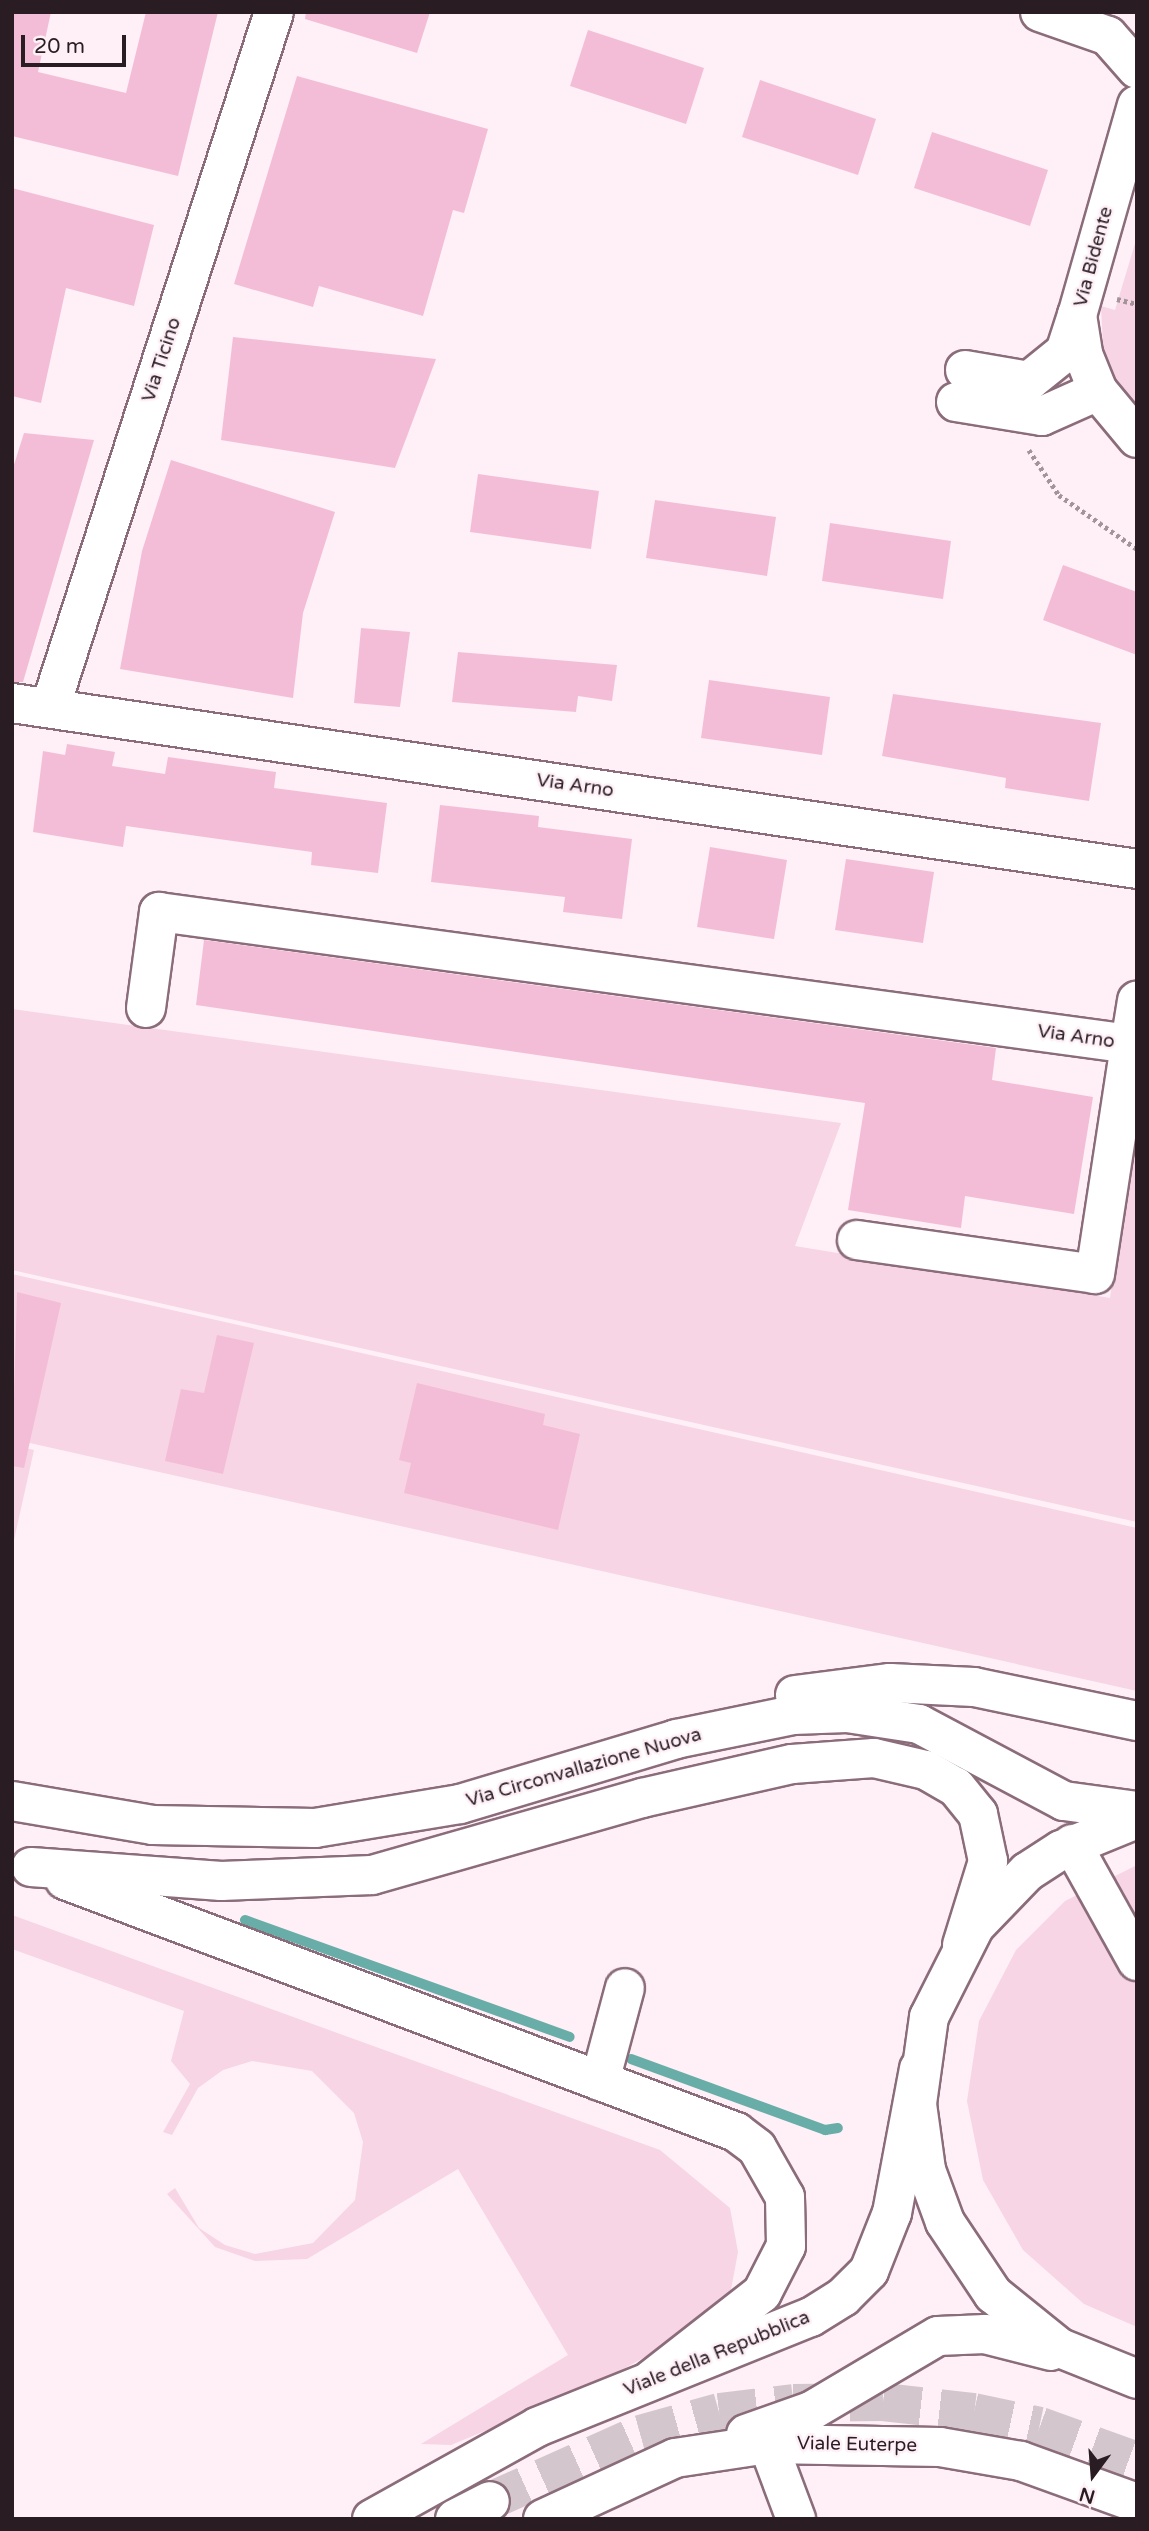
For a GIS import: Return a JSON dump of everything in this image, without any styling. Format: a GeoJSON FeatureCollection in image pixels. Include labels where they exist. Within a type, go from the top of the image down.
{"type":"FeatureCollection","features":[{"type":"Feature","properties":{"kind":"main road","name":"Via Ticino"},"geometry":{"type":"LineString","coordinates":[[50,708],[274,12]]}},
{"type":"Feature","properties":{"kind":"main road"},"geometry":{"type":"LineString","coordinates":[[1040,12],[1108,36],[1137,69]]}},
{"type":"Feature","properties":{"kind":"main road","name":"Via Bidente"},"geometry":{"type":"LineString","coordinates":[[1137,104],[1077,315],[1083,354],[1098,391],[1137,438]]}},
{"type":"Feature","properties":{"kind":"main road"},"geometry":{"type":"LineString","coordinates":[[1077,315],[1065,352],[1029,381],[961,386],[1042,416],[1098,391]]}},
{"type":"Feature","properties":{"kind":"main road","name":"Via Arno"},"geometry":{"type":"LineString","coordinates":[[12,703],[1137,869]]}},
{"type":"Feature","properties":{"kind":"main road","name":"Via Arno"},"geometry":{"type":"LineString","coordinates":[[146,1008],[159,912],[1130,1044],[1137,1001]]}},
{"type":"Feature","properties":{"kind":"main road"},"geometry":{"type":"LineString","coordinates":[[858,1240],[1095,1274],[1130,1044]]}},
{"type":"Feature","properties":{"kind":"main road"},"geometry":{"type":"LineString","coordinates":[[676,1739],[772,1699],[890,1683],[974,1686],[1137,1721]]}},
{"type":"Feature","properties":{"kind":"main road","name":"Via Circonvallazione Nuova"},"geometry":{"type":"LineString","coordinates":[[12,1801],[153,1825],[315,1828],[460,1804],[676,1739],[793,1715],[885,1716],[961,1743],[1064,1801],[1137,1811]]}},
{"type":"Feature","properties":{"kind":"main road"},"geometry":{"type":"LineString","coordinates":[[21,1863],[221,1881],[372,1875],[654,1796],[792,1764],[874,1758],[926,1770],[956,1787],[978,1814],[988,1861],[962,1945]]}},
{"type":"Feature","properties":{"kind":"main road"},"geometry":{"type":"LineString","coordinates":[[1088,2362],[1017,2316],[960,2250],[926,2170],[919,2069],[937,1993],[962,1945],[999,1897],[1072,1844],[1137,1819]]}},
{"type":"Feature","properties":{"kind":"main road"},"geometry":{"type":"LineString","coordinates":[[1072,1844],[1137,1961]]}},
{"type":"Feature","properties":{"kind":"main road"},"geometry":{"type":"LineString","coordinates":[[21,1863],[736,2132],[757,2148],[785,2197],[786,2246],[762,2293],[652,2379]]}},
{"type":"Feature","properties":{"kind":"main road"},"geometry":{"type":"LineString","coordinates":[[600,2081],[625,1988]]}},
{"type":"Feature","properties":{"kind":"main road","name":"Viale della Repubblica"},"geometry":{"type":"LineString","coordinates":[[372,2519],[537,2427],[811,2318],[869,2271],[892,2213],[919,2069]]}},
{"type":"Feature","properties":{"kind":"main road"},"geometry":{"type":"LineString","coordinates":[[675,2458],[811,2411],[938,2336],[985,2334],[1137,2378]]}},
{"type":"Feature","properties":{"kind":"main road"},"geometry":{"type":"LineString","coordinates":[[768,2444],[796,2519]]}},
{"type":"Feature","properties":{"kind":"main road","name":"Viale Euterpe"},"geometry":{"type":"LineString","coordinates":[[543,2519],[675,2458],[768,2444],[940,2447],[1021,2461],[1137,2502]]}},
{"type":"Feature","properties":{"kind":"main road"},"geometry":{"type":"LineString","coordinates":[[455,2519],[490,2501]]}},
{"type":"Feature","properties":{"kind":"path"},"geometry":{"type":"LineString","coordinates":[[1025,443],[1059,495],[1137,549]]}},
{"type":"Feature","properties":{"kind":"shaded area"},"geometry":{"type":"Polygon","coordinates":[[[1137,237],[1137,411],[1117,386],[1103,347],[1101,306],[1115,310],[1137,237]]]}},
{"type":"Feature","properties":{"kind":"shaded area"},"geometry":{"type":"Polygon","coordinates":[[[12,1009],[841,1123],[795,1246],[1110,1298],[1137,1122],[1137,1522],[12,1270],[12,1009]]]}},
{"type":"Feature","properties":{"kind":"shaded area"},"geometry":{"type":"Polygon","coordinates":[[[12,1274],[1137,1528],[1137,1691],[12,1439],[12,1274]]]}},
{"type":"Feature","properties":{"kind":"shaded area"},"geometry":{"type":"Polygon","coordinates":[[[12,1445],[34,1450],[12,1549],[12,1445]]]}},
{"type":"Feature","properties":{"kind":"shaded area"},"geometry":{"type":"Polygon","coordinates":[[[1137,1865],[1137,2327],[1084,2304],[1023,2250],[983,2180],[967,2101],[979,2021],[1016,1950],[1065,1901],[1137,1865]]]}},
{"type":"Feature","properties":{"kind":"shaded area"},"geometry":{"type":"Polygon","coordinates":[[[12,1915],[660,2150],[730,2208],[738,2252],[730,2295],[698,2327],[595,2385],[451,2445],[421,2444],[568,2355],[458,2169],[307,2259],[255,2261],[215,2247],[167,2194],[175,2188],[199,2228],[225,2245],[255,2254],[313,2243],[355,2200],[363,2142],[354,2113],[312,2071],[252,2061],[223,2070],[198,2088],[172,2135],[163,2132],[190,2084],[171,2061],[184,2011],[12,1949],[12,1915]]]}},
{"type":"Feature","properties":{"kind":"building"},"geometry":{"type":"Polygon","coordinates":[[[12,12],[51,12],[38,72],[126,93],[146,12],[218,12],[178,176],[12,136],[12,12]]]}},
{"type":"Feature","properties":{"kind":"building"},"geometry":{"type":"Polygon","coordinates":[[[306,12],[430,12],[417,53],[305,19],[306,12]]]}},
{"type":"Feature","properties":{"kind":"building"},"geometry":{"type":"Polygon","coordinates":[[[588,30],[704,68],[686,124],[570,86],[588,30]]]}},
{"type":"Feature","properties":{"kind":"building"},"geometry":{"type":"Polygon","coordinates":[[[297,76],[488,129],[464,213],[453,210],[423,316],[319,286],[313,307],[234,284],[297,76]]]}},
{"type":"Feature","properties":{"kind":"building"},"geometry":{"type":"Polygon","coordinates":[[[760,80],[876,119],[858,175],[742,137],[760,80]]]}},
{"type":"Feature","properties":{"kind":"building"},"geometry":{"type":"Polygon","coordinates":[[[932,132],[1048,170],[1030,226],[914,188],[932,132]]]}},
{"type":"Feature","properties":{"kind":"building"},"geometry":{"type":"Polygon","coordinates":[[[12,188],[154,225],[134,306],[66,288],[41,403],[12,396],[12,188]]]}},
{"type":"Feature","properties":{"kind":"building"},"geometry":{"type":"Polygon","coordinates":[[[233,337],[436,359],[395,468],[221,440],[233,337]]]}},
{"type":"Feature","properties":{"kind":"building"},"geometry":{"type":"Polygon","coordinates":[[[24,433],[94,440],[23,682],[12,682],[12,471],[24,433]]]}},
{"type":"Feature","properties":{"kind":"building"},"geometry":{"type":"Polygon","coordinates":[[[171,460],[335,512],[303,613],[293,698],[120,669],[142,551],[171,460]]]}},
{"type":"Feature","properties":{"kind":"building"},"geometry":{"type":"Polygon","coordinates":[[[478,474],[599,491],[591,549],[470,532],[478,474]]]}},
{"type":"Feature","properties":{"kind":"building"},"geometry":{"type":"Polygon","coordinates":[[[655,500],[776,517],[767,576],[646,558],[655,500]]]}},
{"type":"Feature","properties":{"kind":"building"},"geometry":{"type":"Polygon","coordinates":[[[830,523],[951,541],[943,599],[822,581],[830,523]]]}},
{"type":"Feature","properties":{"kind":"building"},"geometry":{"type":"Polygon","coordinates":[[[1063,565],[1137,592],[1137,655],[1043,620],[1063,565]]]}},
{"type":"Feature","properties":{"kind":"building"},"geometry":{"type":"Polygon","coordinates":[[[361,628],[410,632],[400,707],[354,703],[361,628]]]}},
{"type":"Feature","properties":{"kind":"building"},"geometry":{"type":"Polygon","coordinates":[[[458,652],[617,665],[612,701],[578,696],[576,712],[452,702],[458,652]]]}},
{"type":"Feature","properties":{"kind":"building"},"geometry":{"type":"Polygon","coordinates":[[[709,680],[830,697],[822,755],[701,738],[709,680]]]}},
{"type":"Feature","properties":{"kind":"building"},"geometry":{"type":"Polygon","coordinates":[[[893,694],[1101,723],[1089,801],[1005,788],[1006,778],[882,756],[893,694]]]}},
{"type":"Feature","properties":{"kind":"building"},"geometry":{"type":"Polygon","coordinates":[[[67,744],[115,752],[112,766],[165,774],[168,757],[276,772],[274,788],[387,803],[378,873],[311,865],[312,852],[126,826],[123,847],[33,832],[43,751],[65,755],[67,744]]]}},
{"type":"Feature","properties":{"kind":"building"},"geometry":{"type":"Polygon","coordinates":[[[440,805],[539,816],[538,827],[632,839],[622,919],[563,912],[565,897],[431,882],[440,805]]]}},
{"type":"Feature","properties":{"kind":"building"},"geometry":{"type":"Polygon","coordinates":[[[710,847],[787,860],[774,939],[697,927],[710,847]]]}},
{"type":"Feature","properties":{"kind":"building"},"geometry":{"type":"Polygon","coordinates":[[[846,859],[934,872],[923,943],[835,930],[846,859]]]}},
{"type":"Feature","properties":{"kind":"building"},"geometry":{"type":"Polygon","coordinates":[[[204,940],[996,1048],[992,1080],[1093,1097],[1074,1214],[965,1196],[961,1228],[848,1210],[865,1103],[196,1005],[204,940]]]}},
{"type":"Feature","properties":{"kind":"building"},"geometry":{"type":"Polygon","coordinates":[[[17,1292],[61,1303],[24,1468],[12,1466],[17,1292]]]}},
{"type":"Feature","properties":{"kind":"building"},"geometry":{"type":"Polygon","coordinates":[[[217,1335],[254,1343],[223,1474],[165,1461],[181,1389],[204,1393],[217,1335]]]}},
{"type":"Feature","properties":{"kind":"building"},"geometry":{"type":"Polygon","coordinates":[[[417,1383],[545,1414],[543,1425],[580,1434],[558,1530],[404,1493],[411,1463],[399,1460],[417,1383]]]}},
{"type":"Feature","properties":{"kind":"waterway"},"geometry":{"type":"LineString","coordinates":[[245,1920],[570,2037]]}},
{"type":"Feature","properties":{"kind":"waterway"},"geometry":{"type":"LineString","coordinates":[[631,2059],[825,2130],[838,2128]]}},
{"type":"Feature","properties":{"kind":"tunnel"},"geometry":{"type":"LineString","coordinates":[[490,2501],[640,2434],[719,2412],[793,2403],[883,2402],[974,2412],[1040,2426],[1137,2461]]}}]}
